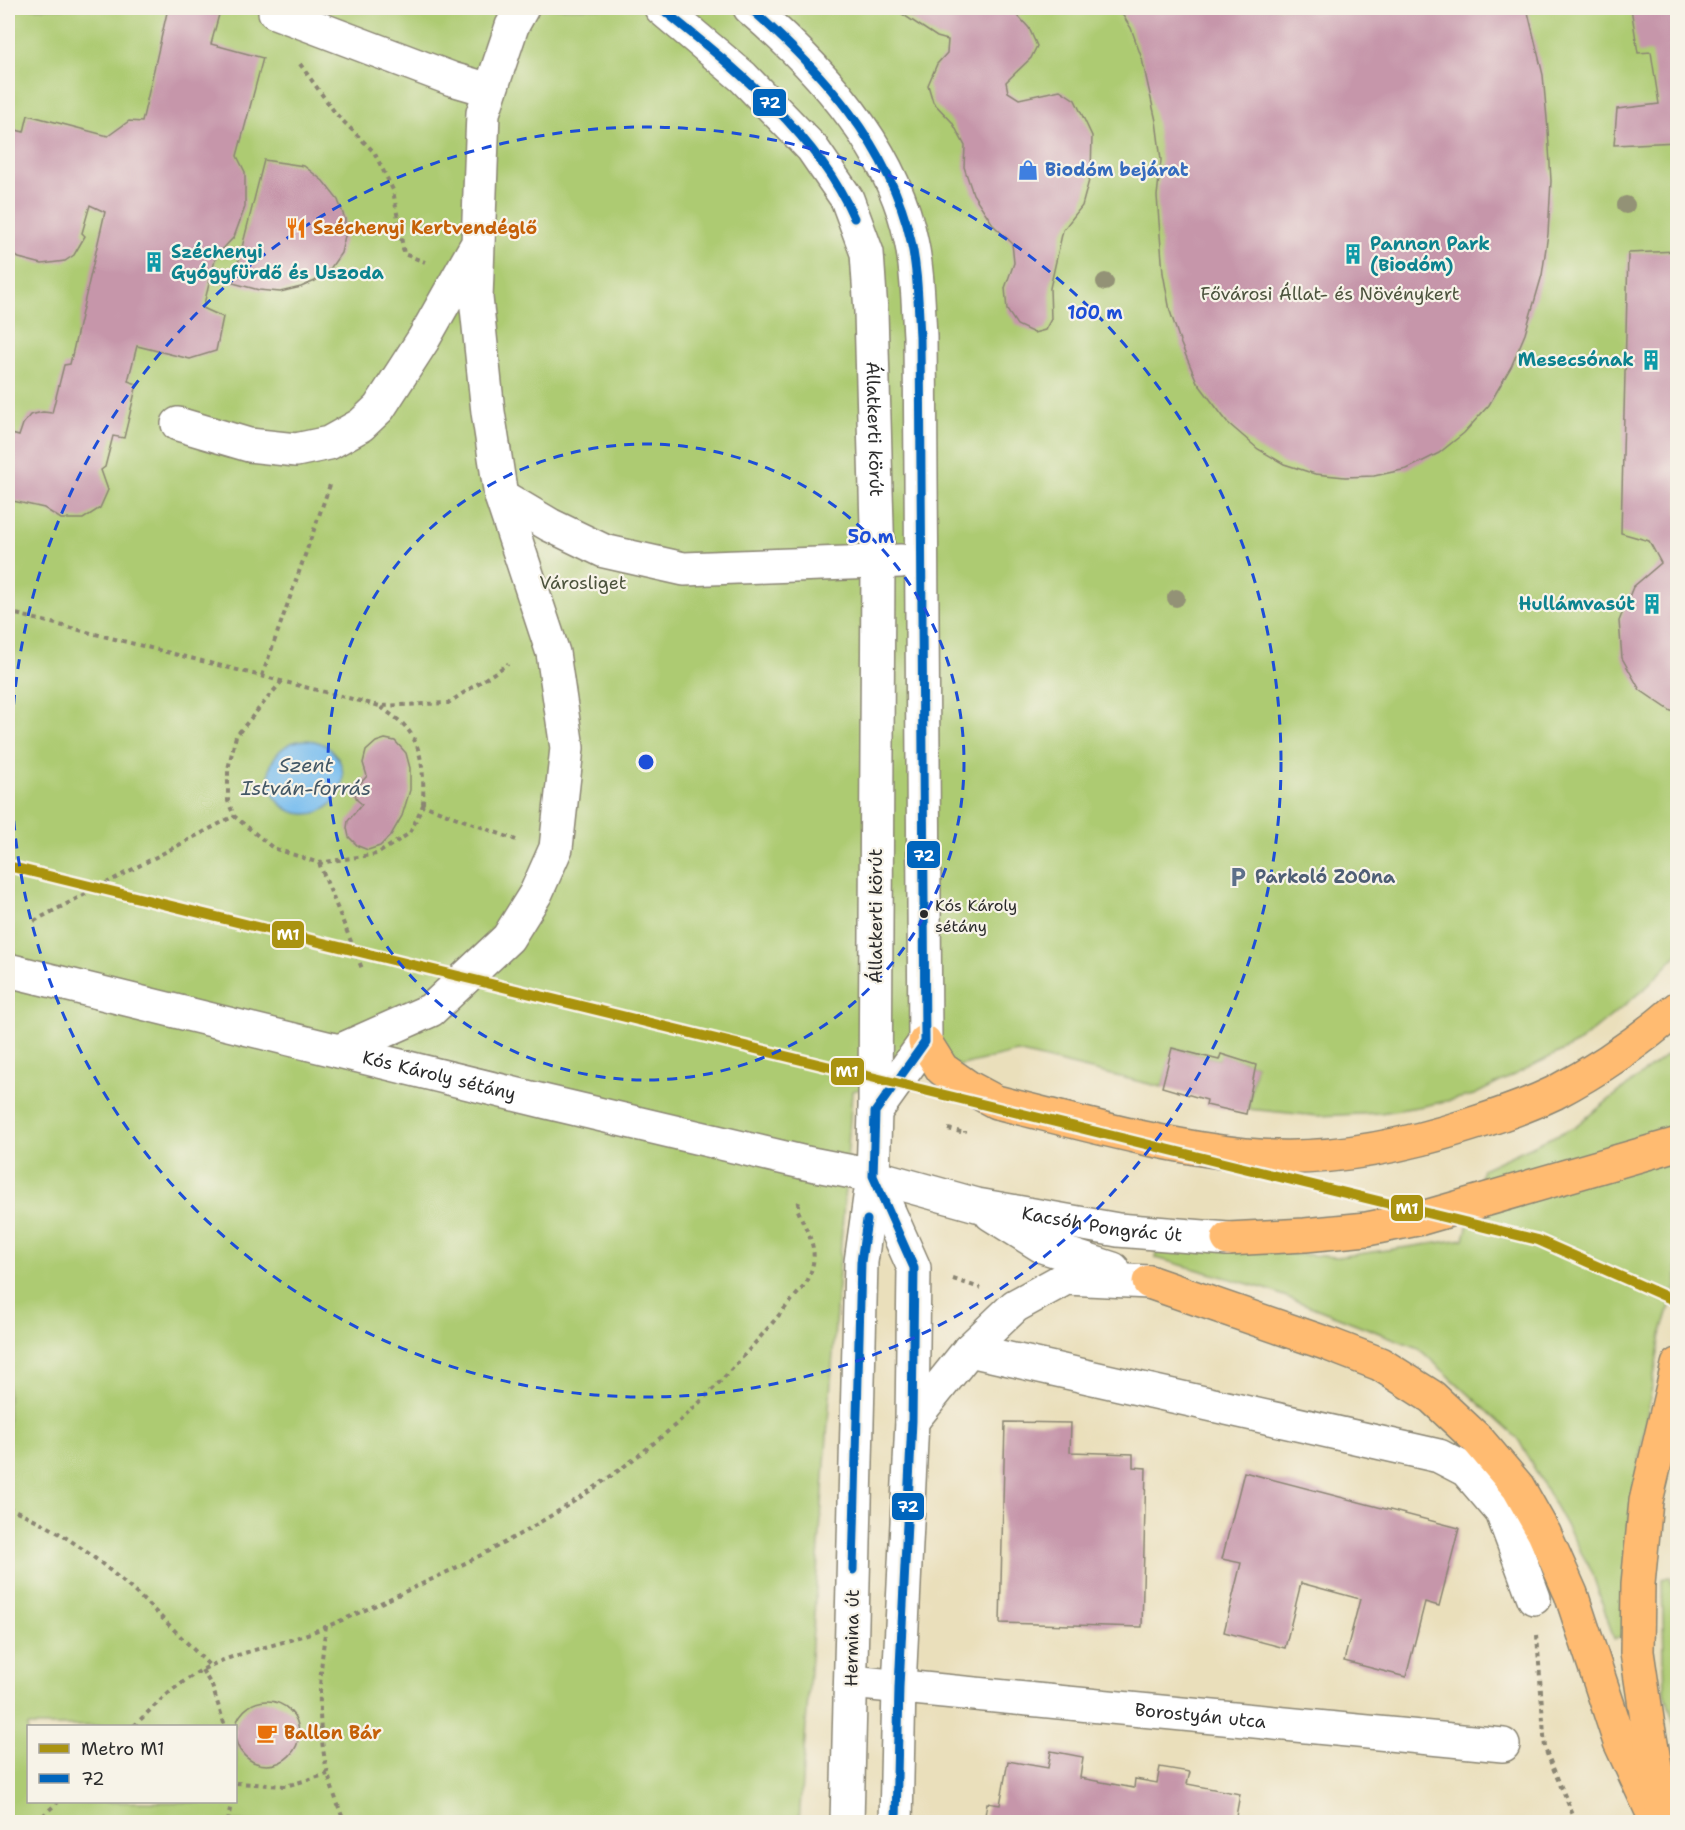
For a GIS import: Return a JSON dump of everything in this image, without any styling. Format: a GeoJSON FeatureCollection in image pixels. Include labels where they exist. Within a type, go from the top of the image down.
{"type":"FeatureCollection","features":[{"type":"Feature","properties":{"kind":"main road"},"geometry":{"type":"LineString","coordinates":[[925,1042],[942,1069],[968,1087],[996,1102],[1188,1147],[1247,1156],[1319,1156],[1385,1148],[1503,1114],[1553,1093],[1604,1064],[1656,1027],[1677,1008]]}},
{"type":"Feature","properties":{"kind":"main road"},"geometry":{"type":"LineString","coordinates":[[1228,1239],[1366,1229],[1422,1218],[1677,1144]]}},
{"type":"Feature","properties":{"kind":"main road"},"geometry":{"type":"LineString","coordinates":[[1149,1282],[1380,1364],[1432,1397],[1478,1440],[1518,1487],[1544,1533],[1571,1594],[1620,1742],[1657,1822]]}},
{"type":"Feature","properties":{"kind":"main road"},"geometry":{"type":"LineString","coordinates":[[1665,1822],[1637,1652],[1638,1584],[1646,1501],[1676,1370]]}},
{"type":"Feature","properties":{"kind":"street"},"geometry":{"type":"LineString","coordinates":[[339,1051],[431,1010],[508,938],[536,893],[556,848],[567,748],[553,653],[501,496],[488,412],[476,298],[483,113],[513,26],[522,8]]}},
{"type":"Feature","properties":{"kind":"street","name":"Állatkerti körút"},"geometry":{"type":"LineString","coordinates":[[661,8],[751,85],[812,148],[847,199],[867,253],[871,312],[878,562],[873,1176]]}},
{"type":"Feature","properties":{"kind":"street"},"geometry":{"type":"LineString","coordinates":[[750,8],[787,40],[847,109],[876,148],[898,193],[911,240],[917,289],[920,336],[925,1042],[875,1112]]}},
{"type":"Feature","properties":{"kind":"street"},"geometry":{"type":"LineString","coordinates":[[275,12],[452,79],[490,90]]}},
{"type":"Feature","properties":{"kind":"street"},"geometry":{"type":"LineString","coordinates":[[178,424],[249,445],[296,450],[329,443],[353,429],[380,408],[423,340],[478,241]]}},
{"type":"Feature","properties":{"kind":"street"},"geometry":{"type":"LineString","coordinates":[[501,496],[550,525],[604,551],[684,569],[922,561]]}},
{"type":"Feature","properties":{"kind":"street","name":"Kós Károly sétány"},"geometry":{"type":"LineString","coordinates":[[8,970],[339,1051],[873,1176]]}},
{"type":"Feature","properties":{"kind":"street"},"geometry":{"type":"LineString","coordinates":[[873,1176],[914,1268],[912,1421],[899,1687],[896,1822]]}},
{"type":"Feature","properties":{"kind":"street","name":"Kacsóh Pongrác út"},"geometry":{"type":"LineString","coordinates":[[873,1176],[977,1205],[1118,1230],[1228,1239]]}},
{"type":"Feature","properties":{"kind":"street","name":"Hermina út"},"geometry":{"type":"LineString","coordinates":[[848,1822],[861,1262],[873,1176]]}},
{"type":"Feature","properties":{"kind":"street","name":"Kacsóh Pongrác út"},"geometry":{"type":"LineString","coordinates":[[977,1205],[1042,1246],[1149,1282]]}},
{"type":"Feature","properties":{"kind":"street"},"geometry":{"type":"LineString","coordinates":[[912,1421],[969,1350],[1015,1306],[1066,1278],[1149,1282]]}},
{"type":"Feature","properties":{"kind":"street"},"geometry":{"type":"LineString","coordinates":[[969,1350],[1439,1456],[1466,1470],[1502,1512],[1534,1598]]}},
{"type":"Feature","properties":{"kind":"street","name":"Borostyán utca"},"geometry":{"type":"LineString","coordinates":[[851,1682],[1503,1745]]}},
{"type":"Feature","properties":{"kind":"path"},"geometry":{"type":"LineString","coordinates":[[275,12],[302,68],[336,114],[374,152],[393,190],[404,254],[429,263]]}},
{"type":"Feature","properties":{"kind":"path"},"geometry":{"type":"LineString","coordinates":[[262,676],[333,476]]}},
{"type":"Feature","properties":{"kind":"path"},"geometry":{"type":"LineString","coordinates":[[8,612],[380,706],[448,703],[508,664]]}},
{"type":"Feature","properties":{"kind":"path"},"geometry":{"type":"LineString","coordinates":[[282,680],[236,735],[228,769],[228,801],[234,816],[273,848],[319,862],[377,854],[410,833],[423,805],[424,772],[412,736],[404,725],[380,706]]}},
{"type":"Feature","properties":{"kind":"path"},"geometry":{"type":"LineString","coordinates":[[423,805],[519,841]]}},
{"type":"Feature","properties":{"kind":"path"},"geometry":{"type":"LineString","coordinates":[[34,921],[234,816]]}},
{"type":"Feature","properties":{"kind":"path"},"geometry":{"type":"LineString","coordinates":[[319,862],[363,971]]}},
{"type":"Feature","properties":{"kind":"path"},"geometry":{"type":"LineString","coordinates":[[135,1725],[165,1696],[202,1670],[326,1626],[416,1587],[516,1536],[615,1473],[671,1428],[709,1393],[806,1284],[813,1270],[816,1254],[797,1208],[806,1162]]}},
{"type":"Feature","properties":{"kind":"path"},"geometry":{"type":"LineString","coordinates":[[8,1507],[45,1525],[89,1554],[142,1600],[211,1667]]}},
{"type":"Feature","properties":{"kind":"path"},"geometry":{"type":"LineString","coordinates":[[8,1573],[10,1590],[8,1599]]}},
{"type":"Feature","properties":{"kind":"path"},"geometry":{"type":"LineString","coordinates":[[1534,1598],[1545,1749],[1575,1822]]}},
{"type":"Feature","properties":{"kind":"path"},"geometry":{"type":"LineString","coordinates":[[326,1626],[320,1681],[320,1718],[328,1774],[344,1822]]}},
{"type":"Feature","properties":{"kind":"path"},"geometry":{"type":"LineString","coordinates":[[202,1670],[212,1686],[225,1725]]}},
{"type":"Feature","properties":{"kind":"path"},"geometry":{"type":"LineString","coordinates":[[237,1783],[286,1786],[328,1774]]}},
{"type":"Feature","properties":{"kind":"path"},"geometry":{"type":"LineString","coordinates":[[36,1822],[57,1803]]}},
{"type":"Feature","properties":{"kind":"path"},"geometry":{"type":"LineString","coordinates":[[228,1822],[231,1803]]}},
{"type":"Feature","properties":{"kind":"green space","name":"Városliget"},"geometry":{"type":"Polygon","coordinates":[[[8,8],[1677,8],[1678,954],[1649,985],[1578,1043],[1474,1095],[1424,1106],[1380,1113],[1318,1116],[1248,1109],[1256,1065],[1222,1055],[1219,1060],[1173,1048],[1162,1087],[1017,1052],[852,1091],[799,1822],[8,1822],[8,8]]]}},
{"type":"Feature","properties":{"kind":"green space"},"geometry":{"type":"Polygon","coordinates":[[[1677,1047],[1677,1284],[1661,1335],[1630,1513],[1624,1637],[1614,1639],[1592,1572],[1518,1439],[1418,1348],[1266,1289],[1156,1258],[1156,1244],[1337,1257],[1464,1239],[1482,1169],[1574,1127],[1677,1047]]]}},
{"type":"Feature","properties":{"kind":"green space"},"geometry":{"type":"Polygon","coordinates":[[[1670,1577],[1678,1610],[1677,1734],[1665,1693],[1662,1579],[1670,1577]]]}},
{"type":"Feature","properties":{"kind":"water","name":"Szent István-forrás"},"geometry":{"type":"Polygon","coordinates":[[[306,740],[320,743],[332,751],[340,763],[343,777],[340,791],[332,803],[320,811],[306,814],[292,811],[280,803],[272,791],[269,777],[272,763],[280,751],[292,743],[306,740]]]}},
{"type":"Feature","properties":{"kind":"building","name":"Széchenyi Gyógyfürdő és Uszoda"},"geometry":{"type":"Polygon","coordinates":[[[168,8],[230,8],[228,13],[220,11],[211,44],[263,58],[237,156],[245,172],[245,207],[234,237],[216,256],[203,308],[223,317],[216,351],[190,359],[137,346],[128,381],[137,384],[124,438],[113,436],[105,467],[101,470],[108,490],[100,508],[83,519],[61,519],[44,508],[8,500],[8,433],[19,436],[23,424],[30,415],[43,412],[52,413],[64,365],[70,364],[105,212],[90,205],[82,233],[85,236],[74,255],[65,261],[42,264],[19,258],[8,252],[8,128],[24,132],[28,115],[108,136],[129,121],[142,122],[168,8]]]}},
{"type":"Feature","properties":{"kind":"building","name":"Biodóm bejárat"},"geometry":{"type":"Polygon","coordinates":[[[893,8],[1011,8],[1029,28],[1037,46],[1031,58],[1006,82],[1008,92],[1019,99],[1060,90],[1075,100],[1092,136],[1091,173],[1082,206],[1063,230],[1050,288],[1051,319],[1045,330],[1034,333],[1017,325],[1007,310],[1005,288],[1014,263],[1012,243],[994,226],[973,194],[964,167],[965,146],[952,122],[933,102],[928,85],[937,64],[947,53],[948,40],[937,37],[893,8]]]}},
{"type":"Feature","properties":{"kind":"building","name":"Pannon Park (Biodóm)"},"geometry":{"type":"Polygon","coordinates":[[[1118,8],[1527,8],[1543,75],[1551,181],[1548,234],[1542,275],[1525,334],[1511,367],[1489,405],[1464,433],[1439,453],[1407,469],[1374,476],[1345,477],[1315,474],[1284,464],[1258,449],[1228,423],[1197,382],[1170,311],[1163,273],[1157,196],[1161,160],[1156,121],[1142,59],[1131,28],[1118,8]]]}},
{"type":"Feature","properties":{"kind":"building"},"geometry":{"type":"Polygon","coordinates":[[[1631,8],[1678,8],[1678,142],[1614,145],[1617,109],[1659,104],[1651,52],[1638,53],[1631,8]]]}},
{"type":"Feature","properties":{"kind":"building","name":"Széchenyi Kertvendéglő"},"geometry":{"type":"Polygon","coordinates":[[[264,160],[304,166],[323,181],[338,200],[345,219],[345,236],[341,253],[330,269],[315,281],[280,292],[259,290],[233,283],[264,160]]]}},
{"type":"Feature","properties":{"kind":"building","name":"Mesecsónak"},"geometry":{"type":"Polygon","coordinates":[[[1678,251],[1678,712],[1671,711],[1640,690],[1622,658],[1619,621],[1633,587],[1661,563],[1649,541],[1621,533],[1628,253],[1678,251]]]}},
{"type":"Feature","properties":{"kind":"building"},"geometry":{"type":"Polygon","coordinates":[[[385,739],[395,741],[406,753],[410,768],[410,790],[402,816],[391,835],[380,846],[368,850],[358,846],[349,837],[348,821],[362,804],[357,800],[355,794],[357,787],[367,776],[363,763],[366,751],[376,742],[385,739]]]}},
{"type":"Feature","properties":{"kind":"building"},"geometry":{"type":"Polygon","coordinates":[[[1172,1048],[1219,1060],[1221,1054],[1256,1065],[1246,1114],[1206,1105],[1207,1100],[1162,1087],[1172,1048]]]}},
{"type":"Feature","properties":{"kind":"building"},"geometry":{"type":"Polygon","coordinates":[[[1005,1422],[1071,1423],[1070,1452],[1133,1454],[1133,1467],[1146,1468],[1142,1627],[1000,1623],[1005,1422]]]}},
{"type":"Feature","properties":{"kind":"building"},"geometry":{"type":"Polygon","coordinates":[[[1244,1472],[1459,1528],[1439,1606],[1425,1602],[1406,1677],[1344,1661],[1360,1599],[1301,1583],[1285,1648],[1224,1632],[1241,1563],[1222,1559],[1244,1472]]]}},
{"type":"Feature","properties":{"kind":"building","name":"Ballon Bár"},"geometry":{"type":"Polygon","coordinates":[[[261,1701],[273,1701],[285,1706],[294,1715],[299,1727],[299,1739],[294,1751],[285,1760],[273,1765],[261,1765],[249,1760],[237,1745],[236,1725],[240,1715],[249,1706],[261,1701]]]}},
{"type":"Feature","properties":{"kind":"building"},"geometry":{"type":"Polygon","coordinates":[[[1051,1751],[1083,1757],[1080,1778],[1134,1788],[1135,1779],[1157,1783],[1160,1767],[1190,1772],[1187,1784],[1240,1794],[1235,1822],[1052,1822],[1032,1819],[1032,1822],[984,1822],[987,1803],[1000,1805],[1008,1761],[1048,1768],[1051,1751]]]}},
{"type":"Feature","properties":{"kind":"metro line","name":"M1"},"geometry":{"type":"LineString","coordinates":[[8,866],[1538,1240],[1678,1302]]}},
{"type":"Feature","properties":{"kind":"transit line","name":"72"},"geometry":{"type":"LineString","coordinates":[[661,8],[743,77],[795,129],[818,157],[838,187],[854,218]]}},
{"type":"Feature","properties":{"kind":"transit line","name":"72"},"geometry":{"type":"LineString","coordinates":[[750,8],[777,32],[827,84],[869,142],[887,173],[901,206],[911,241],[917,288],[920,336],[925,1042],[875,1112],[873,1176],[914,1268],[912,1421],[899,1687],[896,1822]]}},
{"type":"Feature","properties":{"kind":"transit line","name":"72"},"geometry":{"type":"LineString","coordinates":[[853,1570],[861,1262],[867,1220]]}},
{"type":"Feature","properties":{"kind":"place","name":"Biodóm bejárat"},"geometry":{"type":"Point","coordinates":[1028,170]}},
{"type":"Feature","properties":{"kind":"place","name":"Széchenyi Kertvendéglő"},"geometry":{"type":"Point","coordinates":[296,228]}},
{"type":"Feature","properties":{"kind":"place","name":"Pannon Park (Biodóm)"},"geometry":{"type":"Point","coordinates":[1353,254]}},
{"type":"Feature","properties":{"kind":"place","name":"Széchenyi Gyógyfürdő és Uszoda"},"geometry":{"type":"Point","coordinates":[154,262]}},
{"type":"Feature","properties":{"kind":"place","name":"Mesecsónak"},"geometry":{"type":"Point","coordinates":[1651,360]}},
{"type":"Feature","properties":{"kind":"place","name":"Hullámvasút"},"geometry":{"type":"Point","coordinates":[1652,604]}},
{"type":"Feature","properties":{"kind":"place","name":"Parkoló ZOOna"},"geometry":{"type":"Point","coordinates":[1238,877]}},
{"type":"Feature","properties":{"kind":"place","name":"Kós Károly sétány"},"geometry":{"type":"Point","coordinates":[924,914]}},
{"type":"Feature","properties":{"kind":"place","name":"Ballon Bár"},"geometry":{"type":"Point","coordinates":[267,1733]}},
{"type":"Feature","properties":{"kind":"park label","name":"Fővárosi Állat- és Növénykert"},"geometry":{"type":"Point","coordinates":[1330,294]}}]}
